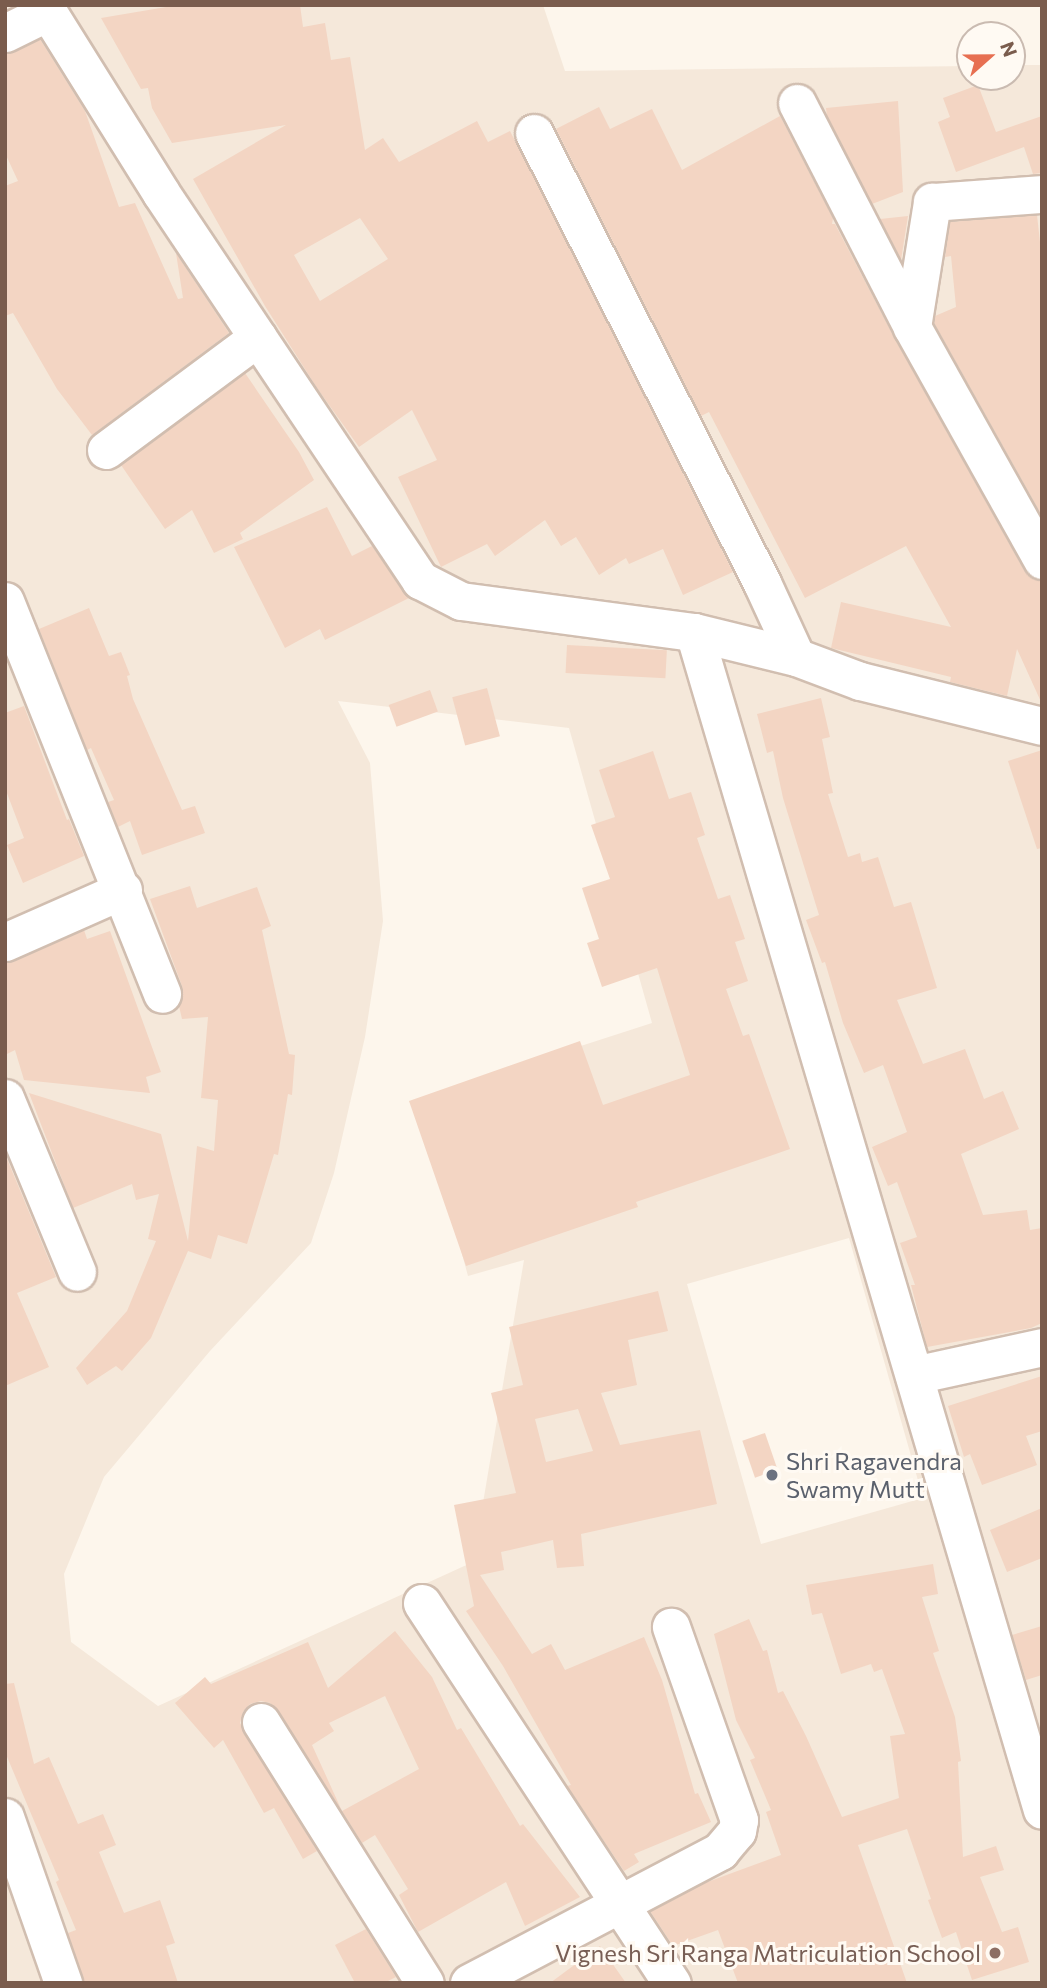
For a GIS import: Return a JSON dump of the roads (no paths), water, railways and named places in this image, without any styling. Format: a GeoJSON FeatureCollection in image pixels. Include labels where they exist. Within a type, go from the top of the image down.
{"type":"FeatureCollection","features":[{"type":"Feature","properties":{"kind":"street"},"geometry":{"type":"LineString","coordinates":[[5,33],[48,9],[161,193],[420,580],[461,601],[694,632],[796,657],[860,681],[1042,726]]}},
{"type":"Feature","properties":{"kind":"street"},"geometry":{"type":"LineString","coordinates":[[797,103],[912,327],[1042,560]]}},
{"type":"Feature","properties":{"kind":"street"},"geometry":{"type":"LineString","coordinates":[[534,133],[762,583],[796,657]]}},
{"type":"Feature","properties":{"kind":"street"},"geometry":{"type":"LineString","coordinates":[[912,327],[932,202],[1042,194]]}},
{"type":"Feature","properties":{"kind":"street"},"geometry":{"type":"LineString","coordinates":[[106,450],[258,337]]}},
{"type":"Feature","properties":{"kind":"street"},"geometry":{"type":"LineString","coordinates":[[5,601],[123,890],[162,994]]}},
{"type":"Feature","properties":{"kind":"street"},"geometry":{"type":"LineString","coordinates":[[694,632],[1042,1809]]}},
{"type":"Feature","properties":{"kind":"street"},"geometry":{"type":"LineString","coordinates":[[5,943],[123,890]]}},
{"type":"Feature","properties":{"kind":"street"},"geometry":{"type":"LineString","coordinates":[[5,1098],[77,1272]]}},
{"type":"Feature","properties":{"kind":"street"},"geometry":{"type":"LineString","coordinates":[[915,1375],[1042,1347]]}},
{"type":"Feature","properties":{"kind":"street"},"geometry":{"type":"LineString","coordinates":[[422,1603],[672,1983]]}},
{"type":"Feature","properties":{"kind":"street"},"geometry":{"type":"LineString","coordinates":[[469,1983],[720,1851],[737,1831],[739,1820],[671,1627]]}},
{"type":"Feature","properties":{"kind":"street"},"geometry":{"type":"LineString","coordinates":[[261,1722],[425,1983]]}},
{"type":"Feature","properties":{"kind":"street"},"geometry":{"type":"LineString","coordinates":[[5,1817],[62,1983]]}},
{"type":"Feature","properties":{"kind":"place","name":"Shri Ragavendra Swamy Mutt"},"geometry":{"type":"Point","coordinates":[772,1475]}},
{"type":"Feature","properties":{"kind":"place","name":"Vignesh Sri Ranga Matriculation School"},"geometry":{"type":"Point","coordinates":[995,1953]}}]}
